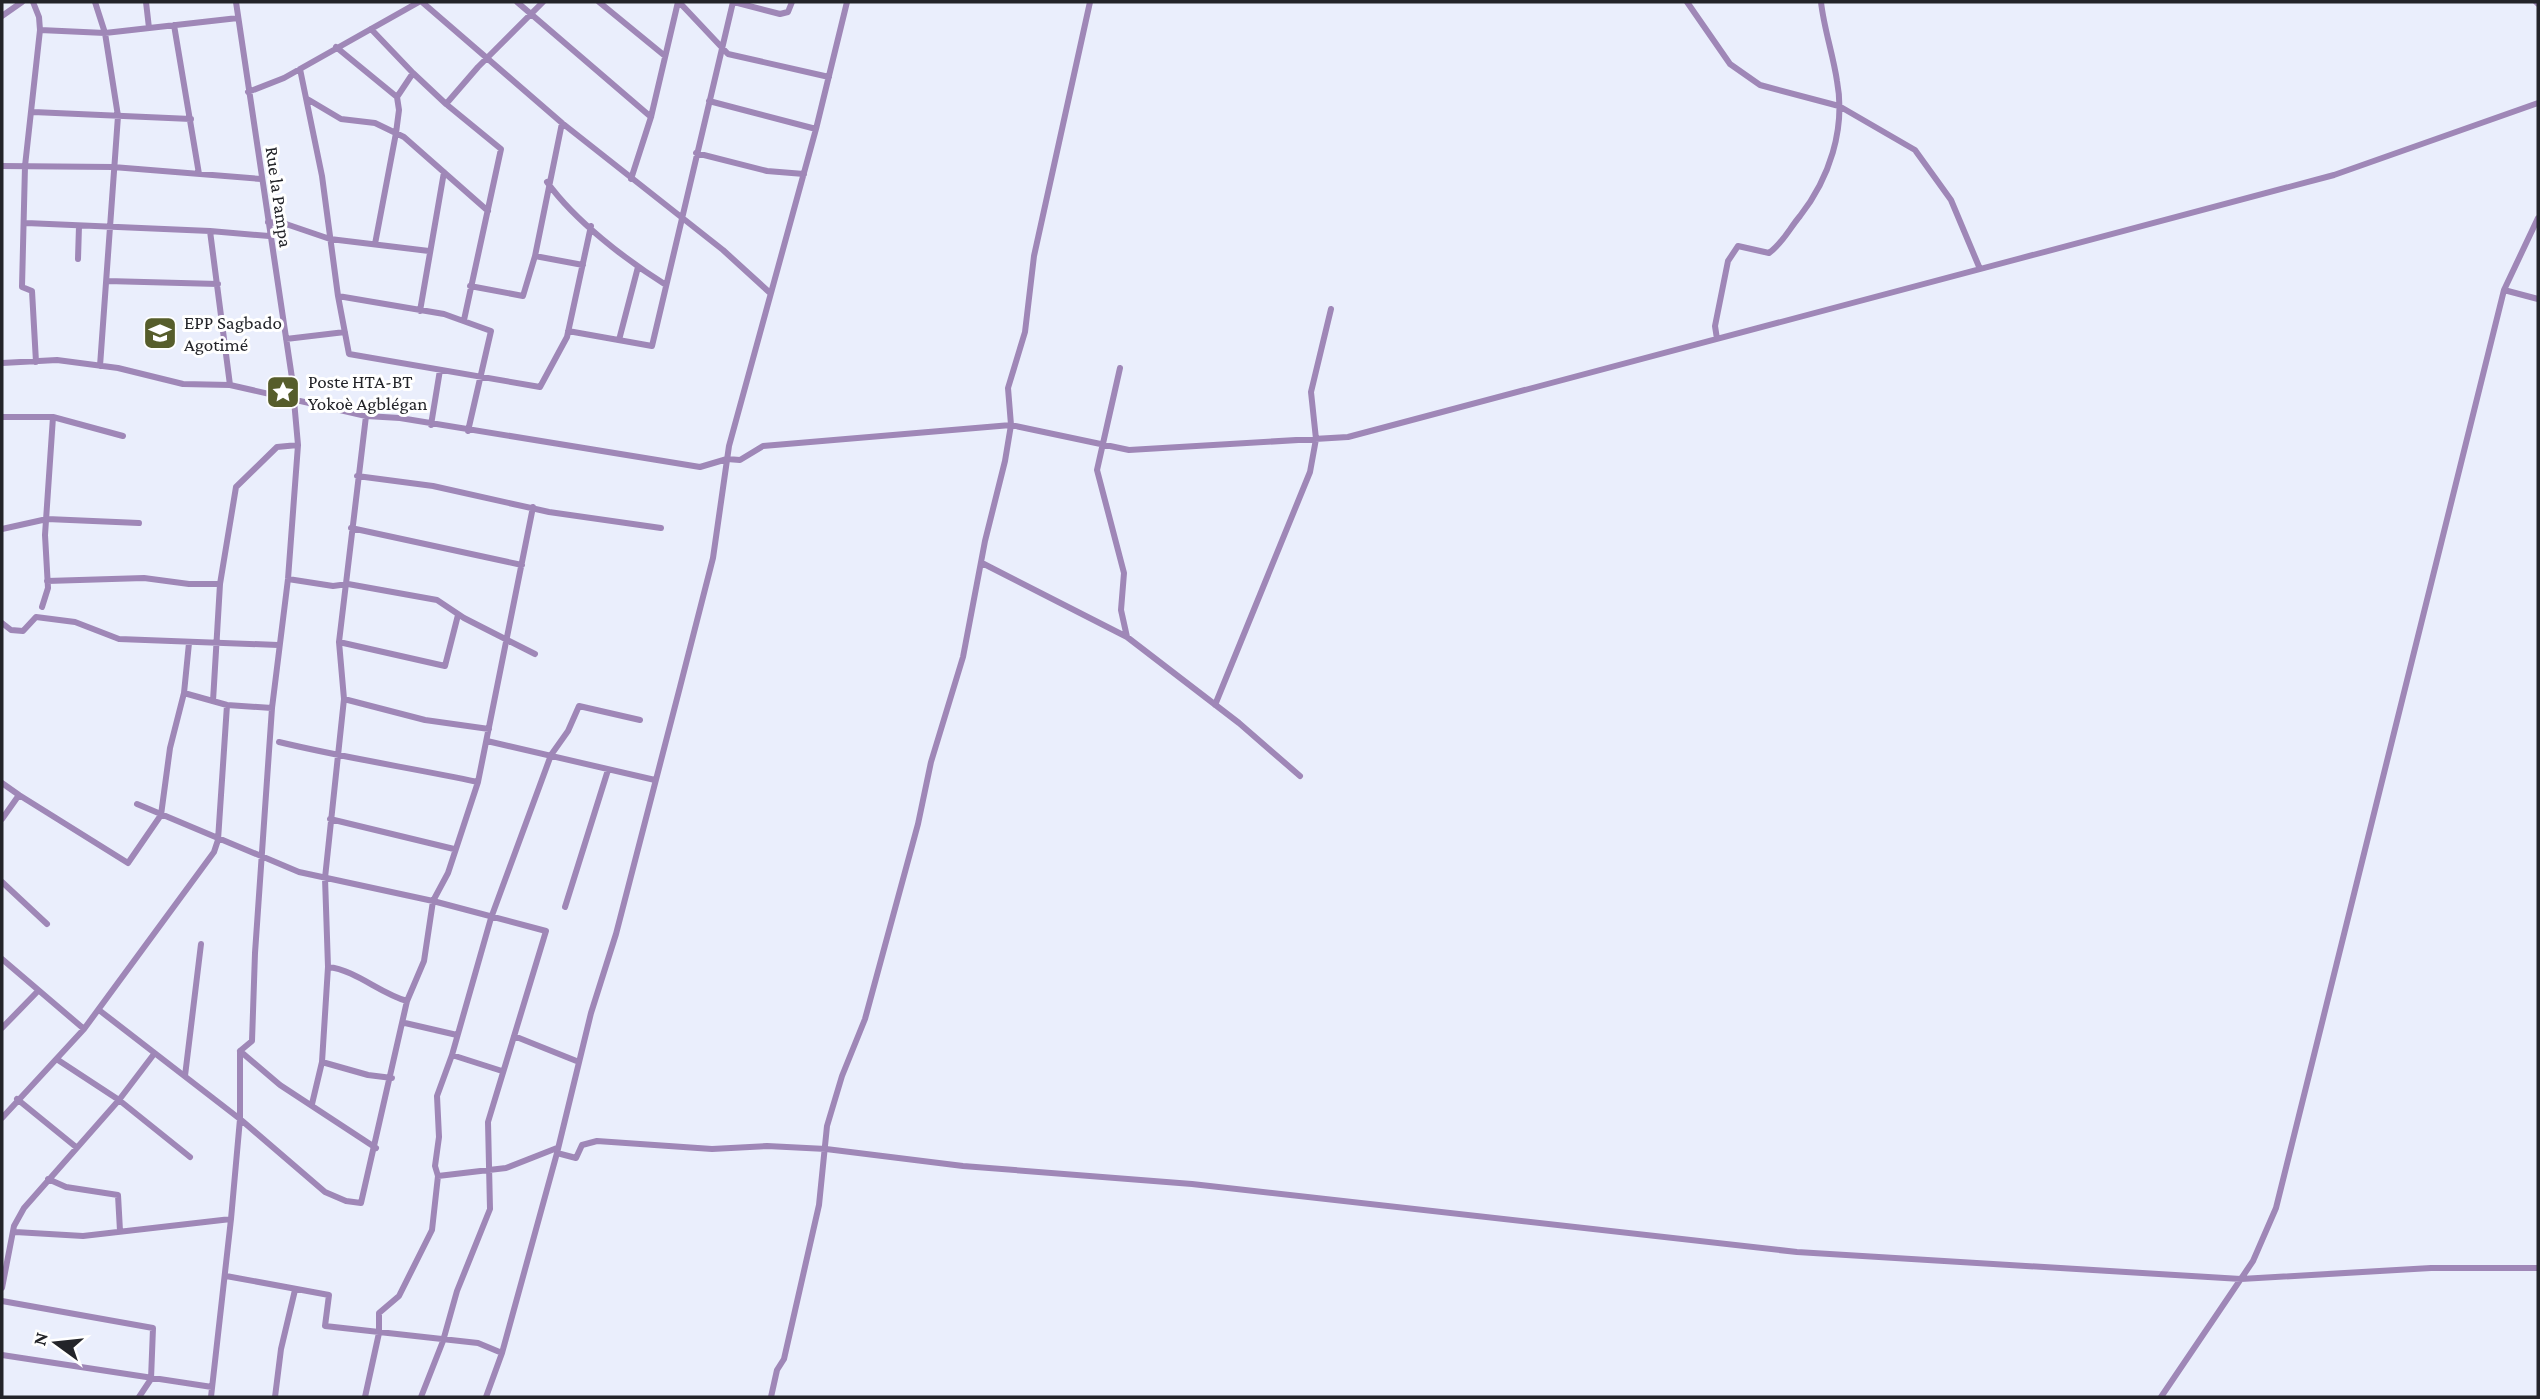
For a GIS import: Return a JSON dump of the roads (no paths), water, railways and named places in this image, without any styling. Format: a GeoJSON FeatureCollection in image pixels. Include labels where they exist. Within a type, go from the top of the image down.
{"type":"FeatureCollection","features":[{"type":"Feature","properties":{"kind":"street"},"geometry":{"type":"LineString","coordinates":[[2,16],[22,2]]}},
{"type":"Feature","properties":{"kind":"street"},"geometry":{"type":"LineString","coordinates":[[33,2],[39,17],[40,30],[25,166],[26,223],[22,287],[32,291],[36,362]]}},
{"type":"Feature","properties":{"kind":"street"},"geometry":{"type":"LineString","coordinates":[[95,2],[105,33],[118,116],[100,366]]}},
{"type":"Feature","properties":{"kind":"street"},"geometry":{"type":"LineString","coordinates":[[146,2],[149,28]]}},
{"type":"Feature","properties":{"kind":"street","name":"Rue la Pampa"},"geometry":{"type":"LineString","coordinates":[[236,2],[299,445],[289,579],[278,645],[272,708],[252,1041],[240,1051]]}},
{"type":"Feature","properties":{"kind":"street"},"geometry":{"type":"LineString","coordinates":[[248,92],[300,69],[421,2],[562,123],[723,250],[769,292]]}},
{"type":"Feature","properties":{"kind":"street"},"geometry":{"type":"LineString","coordinates":[[517,2],[651,117]]}},
{"type":"Feature","properties":{"kind":"street"},"geometry":{"type":"LineString","coordinates":[[446,104],[487,57],[543,2]]}},
{"type":"Feature","properties":{"kind":"street"},"geometry":{"type":"LineString","coordinates":[[599,2],[665,57]]}},
{"type":"Feature","properties":{"kind":"street"},"geometry":{"type":"LineString","coordinates":[[631,179],[651,117],[678,2]]}},
{"type":"Feature","properties":{"kind":"street"},"geometry":{"type":"LineString","coordinates":[[678,2],[721,50],[828,77]]}},
{"type":"Feature","properties":{"kind":"street"},"geometry":{"type":"LineString","coordinates":[[568,331],[652,346],[733,2],[780,14],[788,12],[792,2]]}},
{"type":"Feature","properties":{"kind":"street"},"geometry":{"type":"LineString","coordinates":[[486,1397],[502,1353],[557,1151],[713,558],[727,459],[769,292],[817,129],[847,2]]}},
{"type":"Feature","properties":{"kind":"street"},"geometry":{"type":"LineString","coordinates":[[771,1397],[777,1370],[784,1359],[817,1216],[827,1126],[842,1076],[865,1019],[918,824],[931,762],[962,657],[1011,425],[1008,388],[1025,332],[1038,235],[1090,2]]}},
{"type":"Feature","properties":{"kind":"street"},"geometry":{"type":"LineString","coordinates":[[1687,2],[1730,64],[1760,85],[1839,106],[1915,150],[1928,163],[1951,200],[1980,269]]}},
{"type":"Feature","properties":{"kind":"street"},"geometry":{"type":"LineString","coordinates":[[1717,339],[1716,326],[1728,261],[1738,246],[1769,253],[1780,245],[1819,191],[1833,151],[1839,106],[1838,82],[1825,36],[1821,2]]}},
{"type":"Feature","properties":{"kind":"street"},"geometry":{"type":"LineString","coordinates":[[40,30],[105,33],[238,18]]}},
{"type":"Feature","properties":{"kind":"street"},"geometry":{"type":"LineString","coordinates":[[174,25],[199,174]]}},
{"type":"Feature","properties":{"kind":"street"},"geometry":{"type":"LineString","coordinates":[[371,29],[446,104],[498,143],[501,149],[464,320]]}},
{"type":"Feature","properties":{"kind":"street"},"geometry":{"type":"LineString","coordinates":[[336,47],[397,97],[399,110],[396,134],[375,244]]}},
{"type":"Feature","properties":{"kind":"street"},"geometry":{"type":"LineString","coordinates":[[300,69],[309,100],[349,354],[540,387],[557,359],[568,331],[591,226]]}},
{"type":"Feature","properties":{"kind":"street"},"geometry":{"type":"LineString","coordinates":[[397,97],[413,73]]}},
{"type":"Feature","properties":{"kind":"street"},"geometry":{"type":"LineString","coordinates":[[309,100],[341,120],[375,123],[396,134],[488,211]]}},
{"type":"Feature","properties":{"kind":"street"},"geometry":{"type":"LineString","coordinates":[[709,101],[817,129]]}},
{"type":"Feature","properties":{"kind":"street"},"geometry":{"type":"LineString","coordinates":[[2,363],[57,360],[100,366],[183,384],[230,385],[366,416],[400,418],[700,467],[727,459],[740,460],[763,446],[1011,425],[1129,450],[1348,437],[2334,175],[2538,103]]}},
{"type":"Feature","properties":{"kind":"street"},"geometry":{"type":"LineString","coordinates":[[33,112],[191,119]]}},
{"type":"Feature","properties":{"kind":"street"},"geometry":{"type":"LineString","coordinates":[[470,286],[523,296],[535,256],[547,182],[562,123]]}},
{"type":"Feature","properties":{"kind":"street"},"geometry":{"type":"LineString","coordinates":[[696,153],[767,171],[804,174]]}},
{"type":"Feature","properties":{"kind":"street"},"geometry":{"type":"LineString","coordinates":[[2,166],[113,167],[261,179]]}},
{"type":"Feature","properties":{"kind":"street"},"geometry":{"type":"LineString","coordinates":[[420,311],[444,172]]}},
{"type":"Feature","properties":{"kind":"street"},"geometry":{"type":"LineString","coordinates":[[547,182],[557,196],[638,267],[666,285]]}},
{"type":"Feature","properties":{"kind":"street"},"geometry":{"type":"LineString","coordinates":[[2161,1397],[2241,1279],[2264,1241],[2276,1208],[2504,289],[2538,218]]}},
{"type":"Feature","properties":{"kind":"street"},"geometry":{"type":"LineString","coordinates":[[268,222],[283,223],[330,239],[429,251]]}},
{"type":"Feature","properties":{"kind":"street"},"geometry":{"type":"LineString","coordinates":[[26,223],[270,236]]}},
{"type":"Feature","properties":{"kind":"street"},"geometry":{"type":"LineString","coordinates":[[78,259],[79,226]]}},
{"type":"Feature","properties":{"kind":"street"},"geometry":{"type":"LineString","coordinates":[[211,231],[230,385]]}},
{"type":"Feature","properties":{"kind":"street"},"geometry":{"type":"LineString","coordinates":[[535,256],[583,265]]}},
{"type":"Feature","properties":{"kind":"street"},"geometry":{"type":"LineString","coordinates":[[619,340],[638,267]]}},
{"type":"Feature","properties":{"kind":"street"},"geometry":{"type":"LineString","coordinates":[[107,281],[218,285]]}},
{"type":"Feature","properties":{"kind":"street"},"geometry":{"type":"LineString","coordinates":[[2504,289],[2538,299]]}},
{"type":"Feature","properties":{"kind":"street"},"geometry":{"type":"LineString","coordinates":[[338,296],[464,320],[491,331],[468,431]]}},
{"type":"Feature","properties":{"kind":"street"},"geometry":{"type":"LineString","coordinates":[[1215,705],[1310,472],[1316,439],[1311,392],[1331,309]]}},
{"type":"Feature","properties":{"kind":"street"},"geometry":{"type":"LineString","coordinates":[[286,339],[345,332]]}},
{"type":"Feature","properties":{"kind":"street"},"geometry":{"type":"LineString","coordinates":[[1120,368],[1097,470],[1125,573],[1121,610],[1127,637]]}},
{"type":"Feature","properties":{"kind":"street"},"geometry":{"type":"LineString","coordinates":[[431,425],[440,370]]}},
{"type":"Feature","properties":{"kind":"street"},"geometry":{"type":"LineString","coordinates":[[312,1104],[322,1062],[328,967],[325,877],[330,818],[340,757],[344,699],[339,642],[366,416]]}},
{"type":"Feature","properties":{"kind":"street"},"geometry":{"type":"LineString","coordinates":[[2,417],[53,417],[123,436]]}},
{"type":"Feature","properties":{"kind":"street"},"geometry":{"type":"LineString","coordinates":[[42,607],[47,596],[47,521],[53,417]]}},
{"type":"Feature","properties":{"kind":"street"},"geometry":{"type":"LineString","coordinates":[[214,701],[220,584],[236,487],[277,447],[299,445]]}},
{"type":"Feature","properties":{"kind":"street"},"geometry":{"type":"LineString","coordinates":[[357,476],[433,486],[533,507],[662,528]]}},
{"type":"Feature","properties":{"kind":"street"},"geometry":{"type":"LineString","coordinates":[[99,1010],[240,1119],[325,1192],[346,1201],[361,1203],[405,1023],[407,1001],[424,961],[433,901],[448,873],[478,782],[533,507]]}},
{"type":"Feature","properties":{"kind":"street"},"geometry":{"type":"LineString","coordinates":[[2,529],[47,521],[139,523]]}},
{"type":"Feature","properties":{"kind":"street"},"geometry":{"type":"LineString","coordinates":[[351,527],[522,565]]}},
{"type":"Feature","properties":{"kind":"street"},"geometry":{"type":"LineString","coordinates":[[982,563],[1127,637],[1215,705],[1300,776]]}},
{"type":"Feature","properties":{"kind":"street"},"geometry":{"type":"LineString","coordinates":[[47,582],[144,578],[189,584],[220,584]]}},
{"type":"Feature","properties":{"kind":"street"},"geometry":{"type":"LineString","coordinates":[[289,579],[333,586],[348,584],[437,600],[458,615],[535,654]]}},
{"type":"Feature","properties":{"kind":"street"},"geometry":{"type":"LineString","coordinates":[[339,642],[445,666],[458,615]]}},
{"type":"Feature","properties":{"kind":"street"},"geometry":{"type":"LineString","coordinates":[[2,623],[11,630],[23,631],[36,617],[75,622],[119,639],[218,645],[278,645]]}},
{"type":"Feature","properties":{"kind":"street"},"geometry":{"type":"LineString","coordinates":[[2,783],[128,863],[161,815],[169,756],[184,693],[189,643]]}},
{"type":"Feature","properties":{"kind":"street"},"geometry":{"type":"LineString","coordinates":[[184,693],[227,705],[272,708]]}},
{"type":"Feature","properties":{"kind":"street"},"geometry":{"type":"LineString","coordinates":[[344,699],[425,720],[489,729]]}},
{"type":"Feature","properties":{"kind":"street"},"geometry":{"type":"LineString","coordinates":[[2,1118],[84,1030],[207,863],[218,840],[227,705]]}},
{"type":"Feature","properties":{"kind":"street"},"geometry":{"type":"LineString","coordinates":[[365,1397],[379,1333],[379,1313],[399,1296],[432,1230],[438,1177],[435,1166],[439,1136],[437,1096],[452,1055],[491,918],[551,755],[568,731],[579,706],[640,720]]}},
{"type":"Feature","properties":{"kind":"street"},"geometry":{"type":"LineString","coordinates":[[487,741],[655,780]]}},
{"type":"Feature","properties":{"kind":"street"},"geometry":{"type":"LineString","coordinates":[[279,742],[340,757],[399,765],[478,782]]}},
{"type":"Feature","properties":{"kind":"street"},"geometry":{"type":"LineString","coordinates":[[565,907],[608,770]]}},
{"type":"Feature","properties":{"kind":"street"},"geometry":{"type":"LineString","coordinates":[[2,819],[19,795]]}},
{"type":"Feature","properties":{"kind":"street"},"geometry":{"type":"LineString","coordinates":[[137,804],[262,859],[546,931],[488,1122],[490,1209],[457,1291],[443,1341],[421,1397]]}},
{"type":"Feature","properties":{"kind":"street"},"geometry":{"type":"LineString","coordinates":[[330,818],[454,849]]}},
{"type":"Feature","properties":{"kind":"street"},"geometry":{"type":"LineString","coordinates":[[2,882],[47,924]]}},
{"type":"Feature","properties":{"kind":"street"},"geometry":{"type":"LineString","coordinates":[[185,1076],[201,944]]}},
{"type":"Feature","properties":{"kind":"street"},"geometry":{"type":"LineString","coordinates":[[2,959],[84,1030]]}},
{"type":"Feature","properties":{"kind":"street"},"geometry":{"type":"LineString","coordinates":[[328,967],[345,971],[383,993],[407,1001]]}},
{"type":"Feature","properties":{"kind":"street"},"geometry":{"type":"LineString","coordinates":[[2,1028],[37,992]]}},
{"type":"Feature","properties":{"kind":"street"},"geometry":{"type":"LineString","coordinates":[[405,1023],[457,1035]]}},
{"type":"Feature","properties":{"kind":"street"},"geometry":{"type":"LineString","coordinates":[[514,1036],[579,1062]]}},
{"type":"Feature","properties":{"kind":"street"},"geometry":{"type":"LineString","coordinates":[[240,1051],[280,1085],[376,1148]]}},
{"type":"Feature","properties":{"kind":"street"},"geometry":{"type":"LineString","coordinates":[[211,1397],[226,1276],[240,1119],[240,1051]]}},
{"type":"Feature","properties":{"kind":"street"},"geometry":{"type":"LineString","coordinates":[[2,1288],[15,1232],[14,1226],[24,1208],[119,1100],[153,1054]]}},
{"type":"Feature","properties":{"kind":"street"},"geometry":{"type":"LineString","coordinates":[[452,1055],[502,1071]]}},
{"type":"Feature","properties":{"kind":"street"},"geometry":{"type":"LineString","coordinates":[[58,1060],[119,1100],[190,1157]]}},
{"type":"Feature","properties":{"kind":"street"},"geometry":{"type":"LineString","coordinates":[[322,1062],[368,1076],[391,1078]]}},
{"type":"Feature","properties":{"kind":"street"},"geometry":{"type":"LineString","coordinates":[[17,1099],[76,1147]]}},
{"type":"Feature","properties":{"kind":"street"},"geometry":{"type":"LineString","coordinates":[[438,1177],[506,1168],[557,1151],[576,1158],[582,1145],[597,1141],[712,1149],[767,1146],[826,1149],[963,1166],[1192,1184],[1797,1252],[2241,1279],[2431,1268],[2538,1268]]}},
{"type":"Feature","properties":{"kind":"street"},"geometry":{"type":"LineString","coordinates":[[48,1179],[66,1187],[118,1195],[120,1231]]}},
{"type":"Feature","properties":{"kind":"street"},"geometry":{"type":"LineString","coordinates":[[15,1232],[83,1236],[231,1219]]}},
{"type":"Feature","properties":{"kind":"street"},"geometry":{"type":"LineString","coordinates":[[226,1276],[329,1295],[325,1326],[478,1343],[502,1353]]}},
{"type":"Feature","properties":{"kind":"street"},"geometry":{"type":"LineString","coordinates":[[275,1397],[281,1349],[295,1290]]}},
{"type":"Feature","properties":{"kind":"street"},"geometry":{"type":"LineString","coordinates":[[2,1301],[153,1328],[151,1379],[139,1397]]}},
{"type":"Feature","properties":{"kind":"street"},"geometry":{"type":"LineString","coordinates":[[2,1355],[58,1361],[151,1379],[212,1387]]}},
{"type":"Feature","properties":{"kind":"place","name":"EPP Sagbado Agotimé"},"geometry":{"type":"Point","coordinates":[160,333]}},
{"type":"Feature","properties":{"kind":"place","name":"Poste HTA-BT Yokoè Agblégan"},"geometry":{"type":"Point","coordinates":[283,392]}}]}
